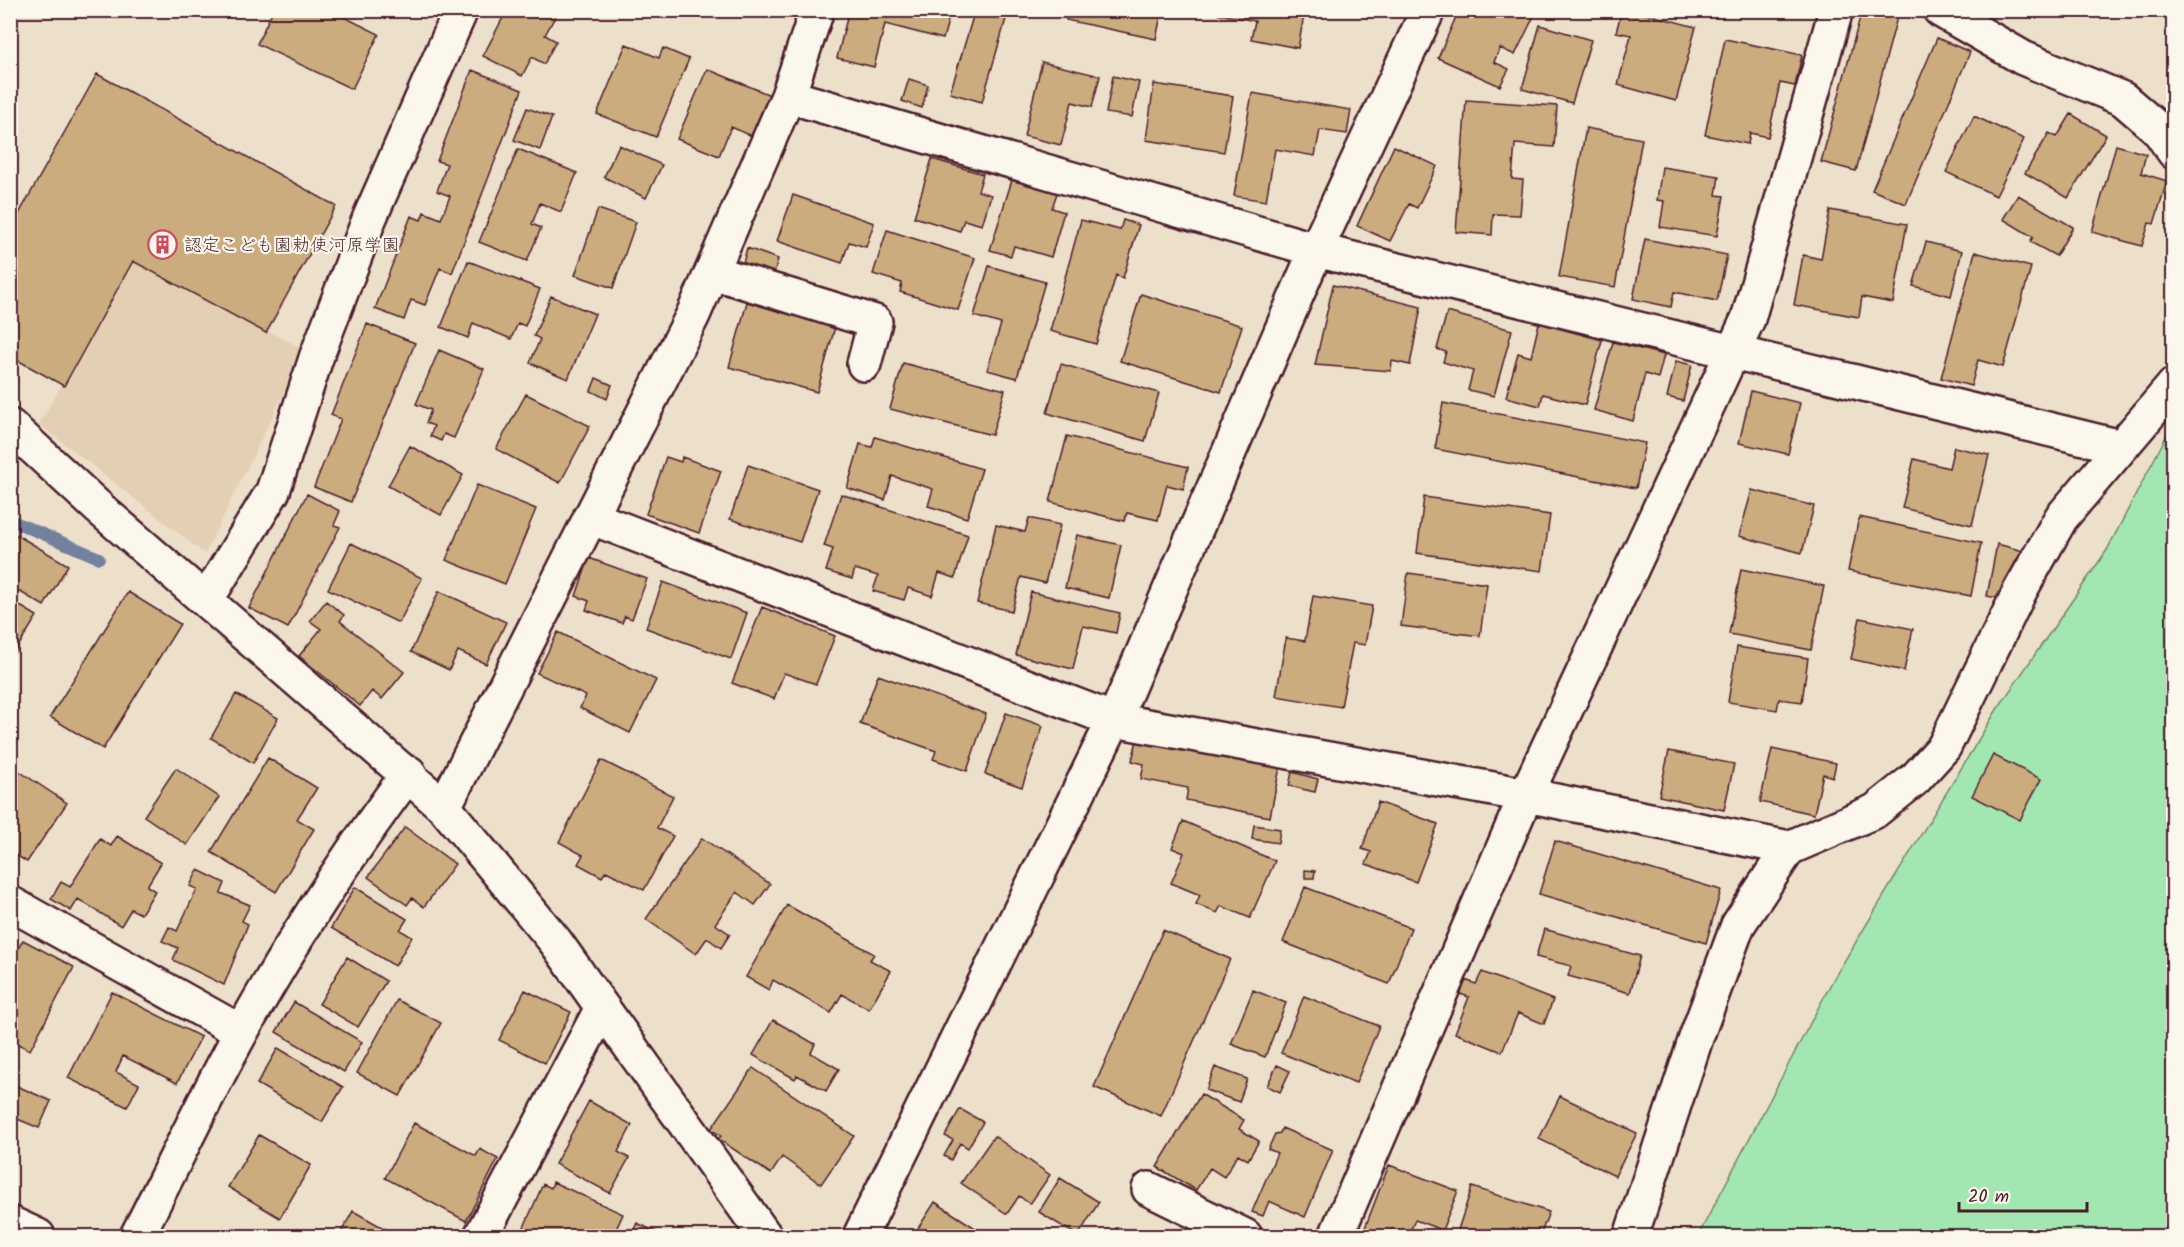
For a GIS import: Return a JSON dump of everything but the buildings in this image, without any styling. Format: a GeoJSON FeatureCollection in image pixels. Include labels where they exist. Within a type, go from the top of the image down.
{"type":"FeatureCollection","features":[{"type":"Feature","properties":{"kind":"street"},"geometry":{"type":"LineString","coordinates":[[207,599],[273,491],[316,358],[370,217],[461,10]]}},
{"type":"Feature","properties":{"kind":"street"},"geometry":{"type":"LineString","coordinates":[[444,807],[693,315],[788,96],[817,10]]}},
{"type":"Feature","properties":{"kind":"street"},"geometry":{"type":"LineString","coordinates":[[860,1236],[1114,720],[1316,250],[1428,10]]}},
{"type":"Feature","properties":{"kind":"street"},"geometry":{"type":"LineString","coordinates":[[1336,1236],[1526,795],[1748,319],[1836,10]]}},
{"type":"Feature","properties":{"kind":"street"},"geometry":{"type":"LineString","coordinates":[[1940,10],[1981,22],[2023,58],[2123,99],[2158,129],[2174,152]]}},
{"type":"Feature","properties":{"kind":"street"},"geometry":{"type":"LineString","coordinates":[[788,96],[1316,250],[2121,447]]}},
{"type":"Feature","properties":{"kind":"street"},"geometry":{"type":"LineString","coordinates":[[713,270],[725,276],[875,322],[864,364]]}},
{"type":"Feature","properties":{"kind":"street"},"geometry":{"type":"LineString","coordinates":[[1631,1236],[1697,1035],[1738,925],[1789,848],[1875,811],[1915,779],[1944,747],[2020,591],[2061,518],[2174,386]]}},
{"type":"Feature","properties":{"kind":"street"},"geometry":{"type":"LineString","coordinates":[[10,426],[100,508],[409,774],[444,807],[555,941],[765,1236]]}},
{"type":"Feature","properties":{"kind":"street"},"geometry":{"type":"LineString","coordinates":[[590,517],[1114,720],[1526,795],[1789,848]]}},
{"type":"Feature","properties":{"kind":"street"},"geometry":{"type":"LineString","coordinates":[[136,1236],[241,1032],[354,847],[409,774]]}},
{"type":"Feature","properties":{"kind":"street"},"geometry":{"type":"LineString","coordinates":[[10,903],[241,1032]]}},
{"type":"Feature","properties":{"kind":"street"},"geometry":{"type":"LineString","coordinates":[[481,1236],[602,1008]]}},
{"type":"Feature","properties":{"kind":"street"},"geometry":{"type":"LineString","coordinates":[[1149,1189],[1245,1236]]}},
{"type":"Feature","properties":{"kind":"street"},"geometry":{"type":"LineString","coordinates":[[10,1223],[38,1236]]}},
{"type":"Feature","properties":{"kind":"shaded area"},"geometry":{"type":"Polygon","coordinates":[[[133,261],[305,350],[205,554],[39,424],[133,261]]]}},
{"type":"Feature","properties":{"kind":"green space"},"geometry":{"type":"Polygon","coordinates":[[[2173,423],[2173,1236],[1698,1236],[1834,978],[1996,711],[2107,550],[2173,423]]]}},
{"type":"Feature","properties":{"kind":"waterway"},"geometry":{"type":"LineString","coordinates":[[10,520],[99,558]]}},
{"type":"Feature","properties":{"kind":"place","name":"認定こども園勅使河原学園"},"geometry":{"type":"Point","coordinates":[163,245]}}]}
